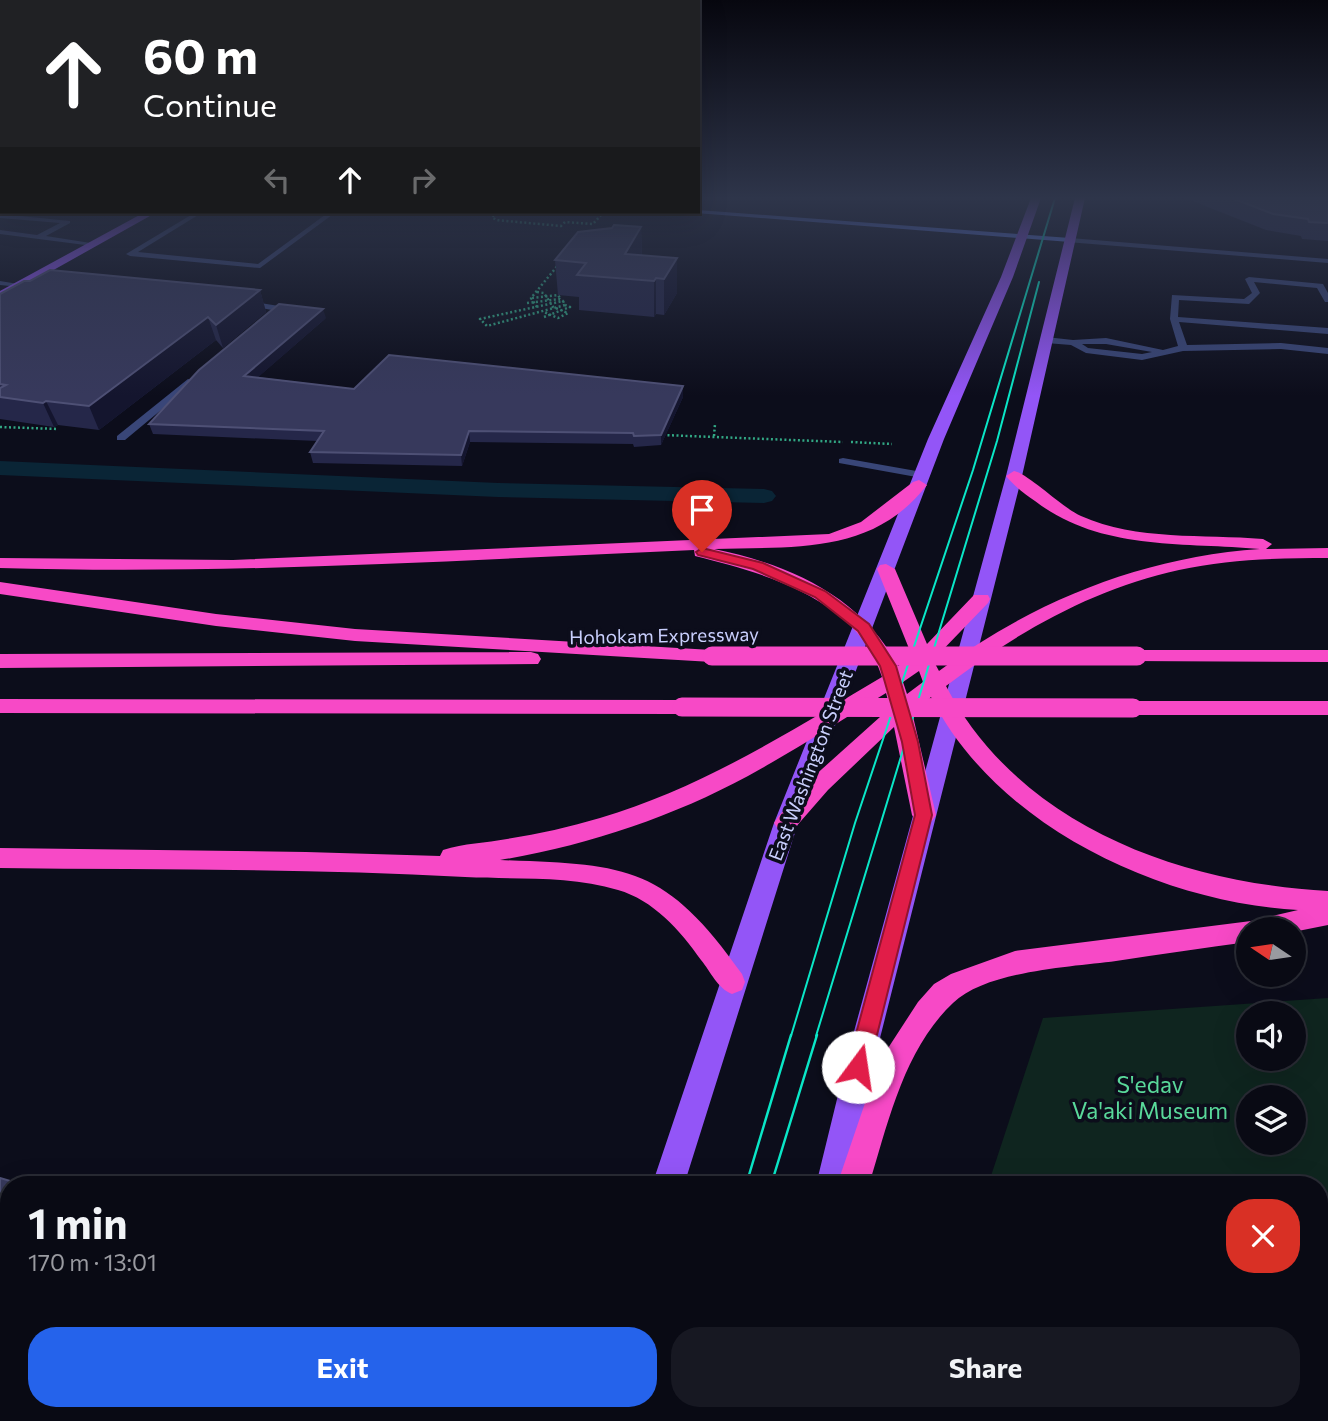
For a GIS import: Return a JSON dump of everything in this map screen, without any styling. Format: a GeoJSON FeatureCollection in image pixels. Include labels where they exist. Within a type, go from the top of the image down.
{"type":"FeatureCollection","features":[{"type":"Feature","properties":{"kind":"highway"},"geometry":{"type":"LineString","coordinates":[[1014,476],[1066,515],[1111,531],[1237,541],[1328,552]]}},
{"type":"Feature","properties":{"kind":"highway"},"geometry":{"type":"LineString","coordinates":[[0,563],[186,566],[657,548],[843,537],[880,518],[920,480]]}},
{"type":"Feature","properties":{"kind":"highway"},"geometry":{"type":"LineString","coordinates":[[657,548],[720,555],[769,570],[820,594],[863,628],[888,666],[910,742],[923,815]]}},
{"type":"Feature","properties":{"kind":"highway"},"geometry":{"type":"LineString","coordinates":[[786,823],[822,781],[900,709],[964,663],[1060,607],[1149,572],[1197,561],[1246,555],[1328,552]]}},
{"type":"Feature","properties":{"kind":"highway"},"geometry":{"type":"LineString","coordinates":[[886,569],[923,658],[951,713],[972,746],[1004,779],[1049,813],[1102,844],[1164,870],[1252,894],[1328,901]]}},
{"type":"Feature","properties":{"kind":"highway"},"geometry":{"type":"LineString","coordinates":[[0,589],[157,612],[341,634],[712,656]]}},
{"type":"Feature","properties":{"kind":"highway"},"geometry":{"type":"LineString","coordinates":[[391,862],[494,852],[613,824],[700,791],[782,748],[923,658],[981,599]]}},
{"type":"Feature","properties":{"kind":"highway","name":"Hohokam Expressway"},"geometry":{"type":"LineString","coordinates":[[0,661],[426,661],[712,656],[1328,656]]}},
{"type":"Feature","properties":{"kind":"highway"},"geometry":{"type":"LineString","coordinates":[[0,706],[1328,708]]}},
{"type":"Feature","properties":{"kind":"highway"},"geometry":{"type":"LineString","coordinates":[[0,858],[391,862],[582,873],[638,887],[680,915],[703,940],[732,982]]}},
{"type":"Feature","properties":{"kind":"highway"},"geometry":{"type":"LineString","coordinates":[[1306,919],[1328,914]]}},
{"type":"Feature","properties":{"kind":"highway"},"geometry":{"type":"LineString","coordinates":[[856,1176],[880,1093],[899,1053],[928,1011],[944,993],[961,982],[1014,962],[1236,933]]}},
{"type":"Feature","properties":{"kind":"main road"},"geometry":{"type":"LineString","coordinates":[[0,296],[57,264]]}},
{"type":"Feature","properties":{"kind":"main road","name":"East Washington Street"},"geometry":{"type":"LineString","coordinates":[[671,1176],[786,823],[920,480],[1011,264]]}},
{"type":"Feature","properties":{"kind":"main road"},"geometry":{"type":"LineString","coordinates":[[834,1176],[863,1046],[1014,476],[1064,264]]}},
{"type":"Feature","properties":{"kind":"street"},"geometry":{"type":"LineString","coordinates":[[242,264],[262,264]]}},
{"type":"Feature","properties":{"kind":"street"},"geometry":{"type":"LineString","coordinates":[[33,278],[55,280]]}},
{"type":"Feature","properties":{"kind":"street"},"geometry":{"type":"LineString","coordinates":[[1184,348],[1174,319],[1175,297],[1246,302],[1256,293],[1250,279],[1320,286],[1328,300]]}},
{"type":"Feature","properties":{"kind":"street"},"geometry":{"type":"LineString","coordinates":[[0,283],[20,285]]}},
{"type":"Feature","properties":{"kind":"street"},"geometry":{"type":"LineString","coordinates":[[239,302],[275,308],[275,313],[255,330]]}},
{"type":"Feature","properties":{"kind":"street"},"geometry":{"type":"LineString","coordinates":[[1174,319],[1328,331]]}},
{"type":"Feature","properties":{"kind":"street"},"geometry":{"type":"LineString","coordinates":[[1046,340],[1073,343],[1087,340],[1161,352]]}},
{"type":"Feature","properties":{"kind":"street"},"geometry":{"type":"LineString","coordinates":[[1073,343],[1086,350],[1142,357],[1184,348],[1281,346],[1328,351]]}},
{"type":"Feature","properties":{"kind":"street"},"geometry":{"type":"LineString","coordinates":[[1111,343],[1113,353]]}},
{"type":"Feature","properties":{"kind":"street"},"geometry":{"type":"LineString","coordinates":[[121,438],[200,374]]}},
{"type":"Feature","properties":{"kind":"street"},"geometry":{"type":"LineString","coordinates":[[843,461],[920,480]]}},
{"type":"Feature","properties":{"kind":"path"},"geometry":{"type":"LineString","coordinates":[[527,303],[559,264]]}},
{"type":"Feature","properties":{"kind":"path"},"geometry":{"type":"LineString","coordinates":[[532,300],[536,307],[549,315],[558,318],[568,313],[554,308],[544,293],[537,292]]}},
{"type":"Feature","properties":{"kind":"path"},"geometry":{"type":"LineString","coordinates":[[544,317],[570,307],[558,295],[536,307],[480,319],[487,326],[532,316],[563,302]]}},
{"type":"Feature","properties":{"kind":"path"},"geometry":{"type":"LineString","coordinates":[[532,300],[563,302]]}},
{"type":"Feature","properties":{"kind":"path"},"geometry":{"type":"LineString","coordinates":[[523,309],[532,316]]}},
{"type":"Feature","properties":{"kind":"path"},"geometry":{"type":"LineString","coordinates":[[510,311],[519,319]]}},
{"type":"Feature","properties":{"kind":"path"},"geometry":{"type":"LineString","coordinates":[[714,436],[715,424]]}},
{"type":"Feature","properties":{"kind":"path"},"geometry":{"type":"LineString","coordinates":[[0,427],[58,429]]}},
{"type":"Feature","properties":{"kind":"path"},"geometry":{"type":"LineString","coordinates":[[652,436],[892,444]]}},
{"type":"Feature","properties":{"kind":"green space","name":"S'edav Va'aki Museum"},"geometry":{"type":"Polygon","coordinates":[[[1328,998],[1328,1176],[991,1176],[1043,1018],[1236,1004],[1236,1071],[1306,1071],[1306,1001],[1285,1001],[1328,998]]]}},
{"type":"Feature","properties":{"kind":"building"},"geometry":{"type":"Polygon","coordinates":[[[585,264],[673,264],[664,279],[656,278],[654,281],[577,275],[585,264]]]}},
{"type":"Feature","properties":{"kind":"building"},"geometry":{"type":"Polygon","coordinates":[[[50,270],[260,290],[216,325],[208,317],[89,406],[0,397],[0,388],[6,385],[0,384],[0,294],[50,270]]]}},
{"type":"Feature","properties":{"kind":"building"},"geometry":{"type":"Polygon","coordinates":[[[279,304],[323,309],[244,376],[354,389],[389,355],[683,386],[661,435],[469,431],[461,455],[310,452],[324,431],[149,424],[199,370],[279,304]]]}},
{"type":"Feature","properties":{"kind":"waterway"},"geometry":{"type":"LineString","coordinates":[[0,468],[498,490],[764,496]]}},
{"type":"Feature","properties":{"kind":"tram line"},"geometry":{"type":"LineString","coordinates":[[791,1036],[855,823],[973,470],[1035,264]]}},
{"type":"Feature","properties":{"kind":"tram line"},"geometry":{"type":"LineString","coordinates":[[816,1036],[997,441],[1039,282]]}},
{"type":"Feature","properties":{"kind":"tram line"},"geometry":{"type":"LineString","coordinates":[[749,1176],[791,1035]]}},
{"type":"Feature","properties":{"kind":"tram line"},"geometry":{"type":"LineString","coordinates":[[774,1176],[817,1035]]}},
{"type":"Feature","properties":{"kind":"route"},"geometry":{"type":"LineString","coordinates":[[702,552],[758,566],[820,594],[850,615],[863,628],[888,666],[892,679],[910,742],[923,815],[858,1067]]}}]}
